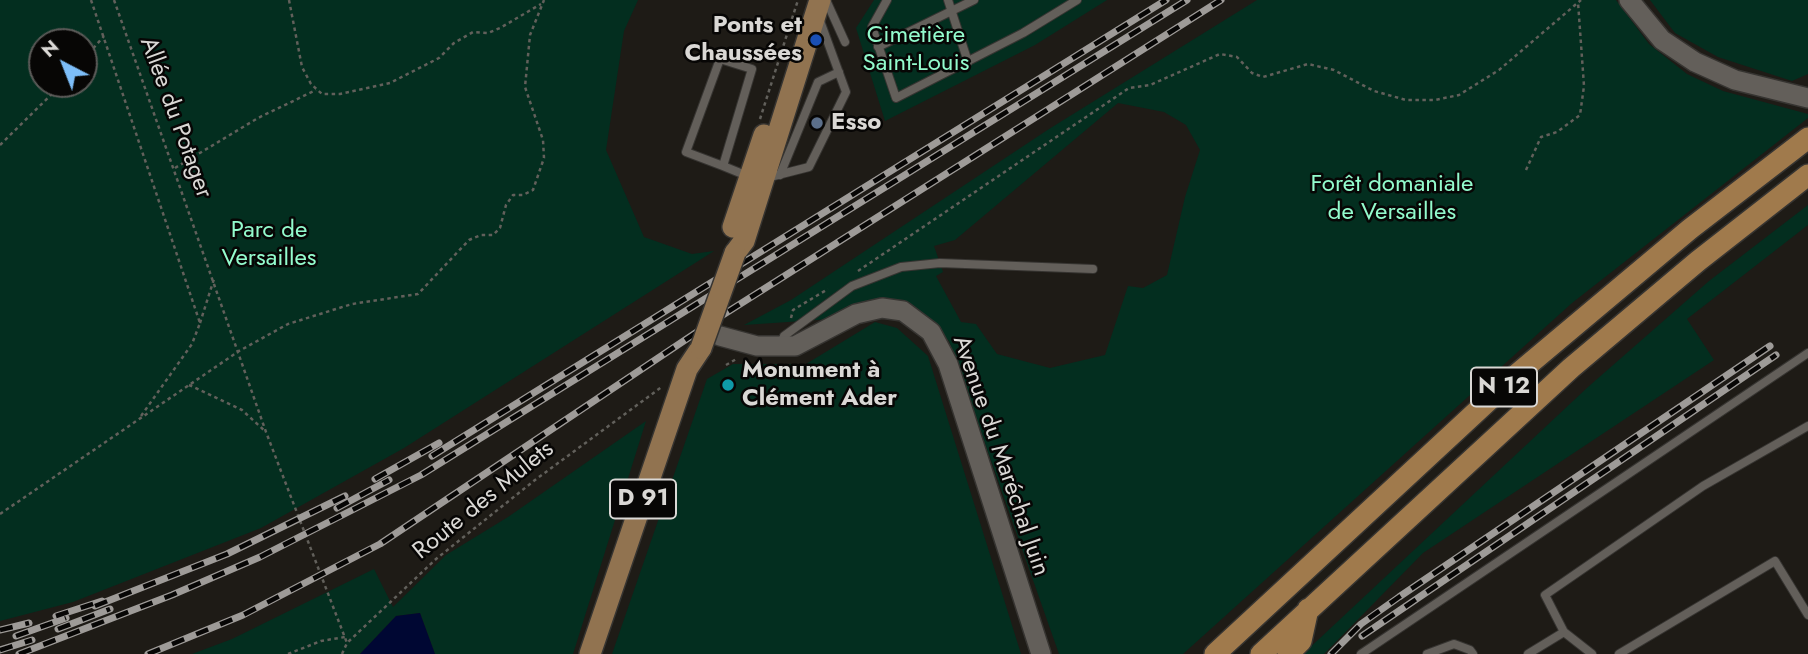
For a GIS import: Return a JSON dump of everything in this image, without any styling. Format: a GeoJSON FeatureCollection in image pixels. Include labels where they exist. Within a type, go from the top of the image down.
{"type":"FeatureCollection","features":[{"type":"Feature","properties":{"kind":"highway","name":"N 12"},"geometry":{"type":"LineString","coordinates":[[1215,654],[1517,375],[1680,238],[1808,138]]}},
{"type":"Feature","properties":{"kind":"highway","name":"N 12"},"geometry":{"type":"LineString","coordinates":[[1261,654],[1571,368],[1698,261],[1808,174]]}},
{"type":"Feature","properties":{"kind":"highway"},"geometry":{"type":"LineString","coordinates":[[1288,654],[1301,641],[1308,609]]}},
{"type":"Feature","properties":{"kind":"main road","name":"D 91"},"geometry":{"type":"LineString","coordinates":[[590,654],[687,369],[701,348],[735,253],[744,241],[818,4]]}},
{"type":"Feature","properties":{"kind":"main road","name":"D 91"},"geometry":{"type":"LineString","coordinates":[[601,654],[702,360],[701,348]]}},
{"type":"Feature","properties":{"kind":"street"},"geometry":{"type":"LineString","coordinates":[[1629,0],[1662,40],[1695,62],[1735,80],[1808,98]]}},
{"type":"Feature","properties":{"kind":"street","name":"Avenue du Maréchal Juin"},"geometry":{"type":"LineString","coordinates":[[720,336],[757,346],[780,346],[809,341],[856,314],[882,308],[903,311],[931,332],[948,364],[1041,654]]}},
{"type":"Feature","properties":{"kind":"lane"},"geometry":{"type":"LineString","coordinates":[[887,0],[873,27],[896,98],[968,62],[1062,5],[1077,0]]}},
{"type":"Feature","properties":{"kind":"lane"},"geometry":{"type":"LineString","coordinates":[[948,0],[968,62]]}},
{"type":"Feature","properties":{"kind":"lane"},"geometry":{"type":"LineString","coordinates":[[878,47],[974,0]]}},
{"type":"Feature","properties":{"kind":"lane"},"geometry":{"type":"LineString","coordinates":[[818,4],[845,42]]}},
{"type":"Feature","properties":{"kind":"lane"},"geometry":{"type":"LineString","coordinates":[[723,166],[752,69],[720,59],[686,152],[723,166],[764,178],[809,167],[846,92],[818,4]]}},
{"type":"Feature","properties":{"kind":"lane"},"geometry":{"type":"LineString","coordinates":[[764,178],[818,82],[839,72]]}},
{"type":"Feature","properties":{"kind":"lane"},"geometry":{"type":"LineString","coordinates":[[780,346],[784,336],[852,286],[901,267],[940,263],[1093,269]]}},
{"type":"Feature","properties":{"kind":"lane"},"geometry":{"type":"LineString","coordinates":[[1362,654],[1808,353]]}},
{"type":"Feature","properties":{"kind":"lane"},"geometry":{"type":"LineString","coordinates":[[1589,653],[1564,632],[1545,595],[1703,486],[1808,426]]}},
{"type":"Feature","properties":{"kind":"lane"},"geometry":{"type":"LineString","coordinates":[[1619,654],[1775,561],[1808,615]]}},
{"type":"Feature","properties":{"kind":"lane"},"geometry":{"type":"LineString","coordinates":[[1528,654],[1564,632]]}},
{"type":"Feature","properties":{"kind":"lane"},"geometry":{"type":"LineString","coordinates":[[1427,654],[1454,644],[1470,650],[1473,654]]}},
{"type":"Feature","properties":{"kind":"path"},"geometry":{"type":"LineString","coordinates":[[91,0],[200,323]]}},
{"type":"Feature","properties":{"kind":"path","name":"Allée du Potager"},"geometry":{"type":"LineString","coordinates":[[114,0],[266,432],[347,643]]}},
{"type":"Feature","properties":{"kind":"path"},"geometry":{"type":"LineString","coordinates":[[289,0],[302,66],[316,90]]}},
{"type":"Feature","properties":{"kind":"path"},"geometry":{"type":"LineString","coordinates":[[1526,170],[1541,137],[1557,132],[1580,115],[1584,86],[1579,1]]}},
{"type":"Feature","properties":{"kind":"path"},"geometry":{"type":"LineString","coordinates":[[873,262],[1129,88],[1150,85],[1220,54],[1237,57],[1252,73],[1263,76],[1308,64],[1334,70],[1374,91],[1406,100],[1434,100],[1459,94],[1499,70],[1579,1]]}},
{"type":"Feature","properties":{"kind":"path"},"geometry":{"type":"LineString","coordinates":[[175,168],[258,118],[316,90],[340,94],[390,83],[439,58],[454,43],[473,32],[488,33],[500,28],[542,2]]}},
{"type":"Feature","properties":{"kind":"path"},"geometry":{"type":"LineString","coordinates":[[0,514],[239,351],[288,324],[352,304],[418,294],[469,240],[481,235],[494,235],[500,228],[506,205],[513,195],[523,195],[533,190],[544,158],[543,140],[525,87],[530,35],[542,2]]}},
{"type":"Feature","properties":{"kind":"path"},"geometry":{"type":"LineString","coordinates":[[98,43],[104,36]]}},
{"type":"Feature","properties":{"kind":"path"},"geometry":{"type":"LineString","coordinates":[[0,145],[48,98]]}},
{"type":"Feature","properties":{"kind":"path"},"geometry":{"type":"LineString","coordinates":[[139,420],[192,344],[214,278]]}},
{"type":"Feature","properties":{"kind":"path"},"geometry":{"type":"LineString","coordinates":[[726,365],[743,358]]}},
{"type":"Feature","properties":{"kind":"path"},"geometry":{"type":"LineString","coordinates":[[189,385],[242,410],[266,432]]}},
{"type":"Feature","properties":{"kind":"path","name":"Route des Mulets"},"geometry":{"type":"LineString","coordinates":[[342,654],[347,643],[436,559],[535,480],[661,388]]}},
{"type":"Feature","properties":{"kind":"path"},"geometry":{"type":"LineString","coordinates":[[288,654],[345,637]]}},
{"type":"Feature","properties":{"kind":"green space","name":"Parc de Versailles"},"geometry":{"type":"Polygon","coordinates":[[[0,0],[638,0],[624,31],[606,150],[644,237],[692,254],[714,251],[404,448],[261,528],[73,602],[0,621],[0,0]]]}},
{"type":"Feature","properties":{"kind":"green space","name":"Cimetière Saint-Louis"},"geometry":{"type":"Polygon","coordinates":[[[874,0],[1107,0],[1035,45],[885,121],[856,28],[874,0]]]}},
{"type":"Feature","properties":{"kind":"green space","name":"Forêt domaniale de Versailles"},"geometry":{"type":"Polygon","coordinates":[[[1257,0],[1616,0],[1649,44],[1687,74],[1723,91],[1808,114],[1808,118],[1572,303],[1183,654],[1059,654],[949,341],[919,313],[744,325],[791,300],[1049,129],[1257,0]],[[1118,103],[955,240],[934,246],[943,272],[936,276],[961,322],[976,324],[997,354],[1050,368],[1105,355],[1128,286],[1143,288],[1167,275],[1185,197],[1200,150],[1186,125],[1164,112],[1118,103]]]}},
{"type":"Feature","properties":{"kind":"green space"},"geometry":{"type":"Polygon","coordinates":[[[1650,0],[1808,0],[1808,74],[1792,81],[1718,57],[1675,33],[1650,0]]]}},
{"type":"Feature","properties":{"kind":"green space"},"geometry":{"type":"Polygon","coordinates":[[[1808,205],[1808,225],[1687,319],[1714,360],[1423,553],[1324,654],[1303,654],[1588,387],[1709,281],[1808,205]]]}},
{"type":"Feature","properties":{"kind":"green space"},"geometry":{"type":"Polygon","coordinates":[[[875,322],[897,328],[928,356],[1021,654],[612,654],[707,379],[733,364],[806,364],[875,322]]]}},
{"type":"Feature","properties":{"kind":"green space"},"geometry":{"type":"Polygon","coordinates":[[[646,421],[573,654],[435,654],[420,613],[396,616],[360,654],[192,654],[232,639],[374,569],[393,607],[446,555],[508,517],[646,421]]]}},
{"type":"Feature","properties":{"kind":"water"},"geometry":{"type":"Polygon","coordinates":[[[420,613],[435,654],[360,654],[396,616],[420,613]]]}},
{"type":"Feature","properties":{"kind":"railway"},"geometry":{"type":"LineString","coordinates":[[432,456],[1166,0]]}},
{"type":"Feature","properties":{"kind":"railway"},"geometry":{"type":"LineString","coordinates":[[19,654],[172,595],[260,557],[421,475],[1187,0]]}},
{"type":"Feature","properties":{"kind":"railway"},"geometry":{"type":"LineString","coordinates":[[148,654],[243,615],[380,544],[718,318],[1221,0]]}},
{"type":"Feature","properties":{"kind":"railway"},"geometry":{"type":"LineString","coordinates":[[1331,654],[1361,624],[1399,597],[1770,346]]}},
{"type":"Feature","properties":{"kind":"railway"},"geometry":{"type":"LineString","coordinates":[[1362,636],[1776,355]]}},
{"type":"Feature","properties":{"kind":"railway"},"geometry":{"type":"LineString","coordinates":[[375,479],[439,443]]}},
{"type":"Feature","properties":{"kind":"railway"},"geometry":{"type":"LineString","coordinates":[[337,508],[389,480]]}},
{"type":"Feature","properties":{"kind":"railway"},"geometry":{"type":"LineString","coordinates":[[95,606],[227,554],[345,496]]}},
{"type":"Feature","properties":{"kind":"railway"},"geometry":{"type":"LineString","coordinates":[[56,616],[102,601]]}},
{"type":"Feature","properties":{"kind":"railway"},"geometry":{"type":"LineString","coordinates":[[58,629],[110,609]]}},
{"type":"Feature","properties":{"kind":"railway"},"geometry":{"type":"LineString","coordinates":[[16,636],[66,618]]}},
{"type":"Feature","properties":{"kind":"railway"},"geometry":{"type":"LineString","coordinates":[[0,630],[29,623]]}},
{"type":"Feature","properties":{"kind":"railway"},"geometry":{"type":"LineString","coordinates":[[0,650],[32,640]]}},
{"type":"Feature","properties":{"kind":"place","name":"Ponts et Chaussées"},"geometry":{"type":"Point","coordinates":[816,40]}},
{"type":"Feature","properties":{"kind":"place","name":"Esso"},"geometry":{"type":"Point","coordinates":[817,123]}},
{"type":"Feature","properties":{"kind":"place","name":"Monument à Clément Ader"},"geometry":{"type":"Point","coordinates":[728,385]}}]}
